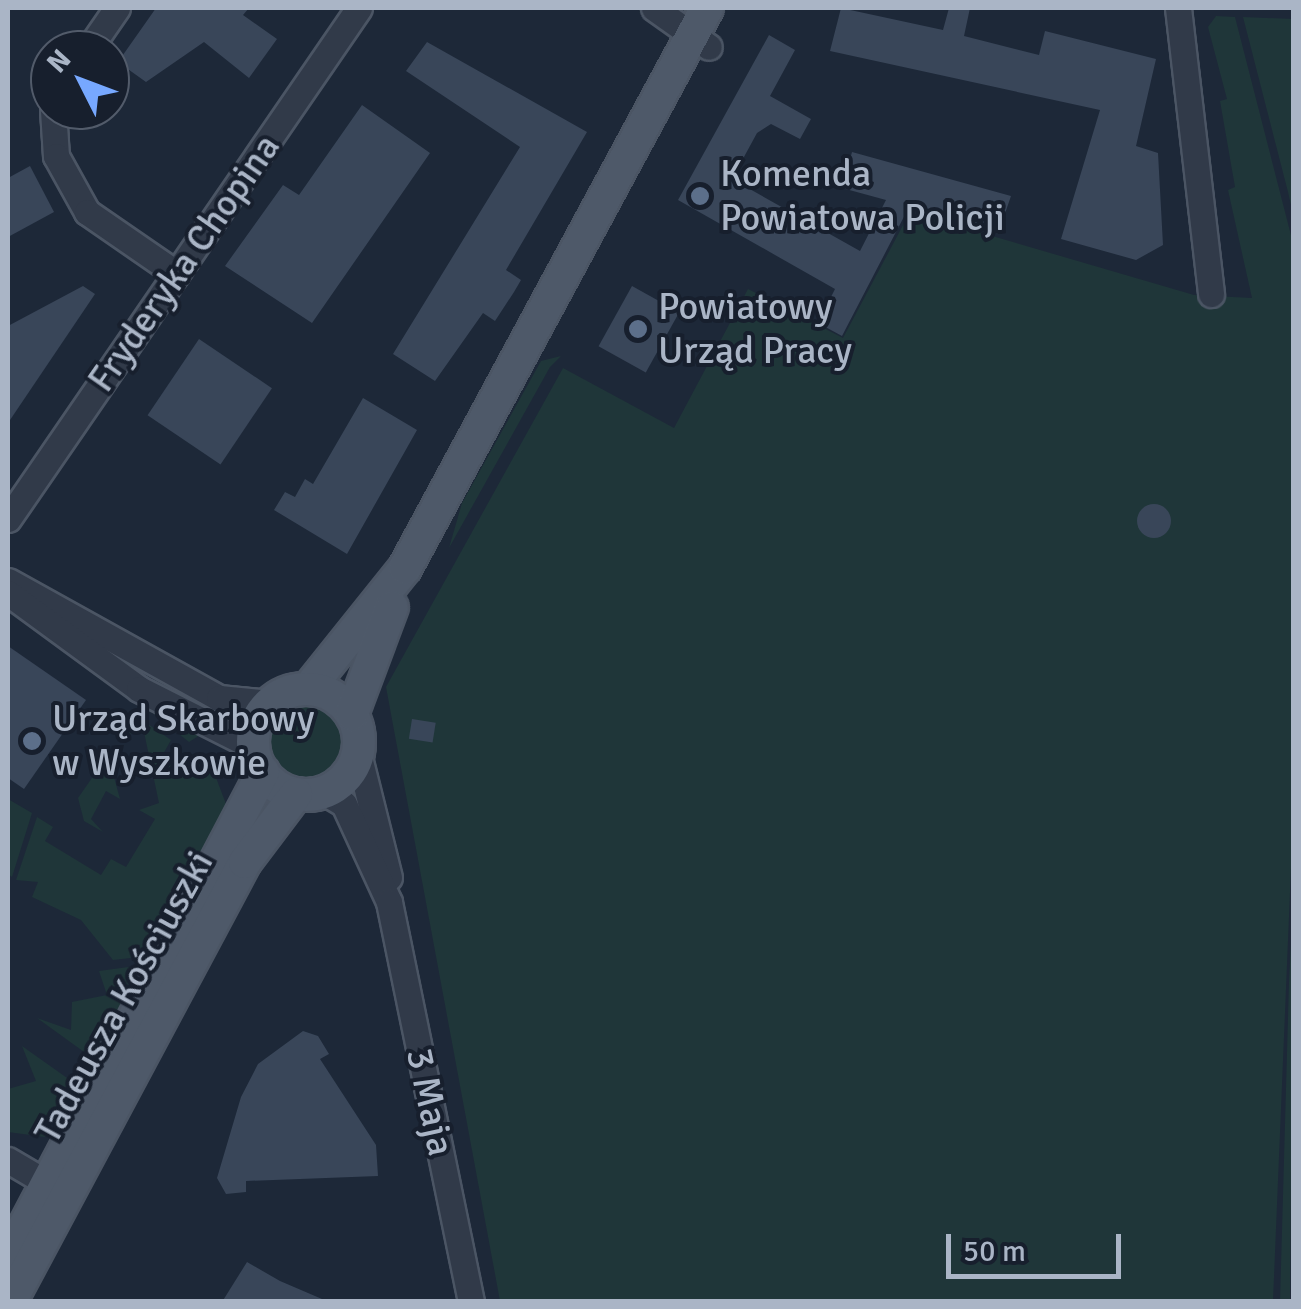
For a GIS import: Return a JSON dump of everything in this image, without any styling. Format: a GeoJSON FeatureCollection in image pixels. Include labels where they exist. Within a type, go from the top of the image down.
{"type":"FeatureCollection","features":[{"type":"Feature","properties":{"kind":"main road"},"geometry":{"type":"LineString","coordinates":[[405,568],[308,689],[270,703],[258,760],[310,793],[358,753],[352,714],[405,568],[703,28],[731,8]]}},
{"type":"Feature","properties":{"kind":"main road"},"geometry":{"type":"LineString","coordinates":[[308,689],[352,714]]}},
{"type":"Feature","properties":{"kind":"main road","name":"Tadeusza Kościuszki"},"geometry":{"type":"LineString","coordinates":[[10,1302],[52,1186],[258,760]]}},
{"type":"Feature","properties":{"kind":"main road","name":"Tadeusza Kościuszki"},"geometry":{"type":"LineString","coordinates":[[8,1258],[244,862],[310,793]]}},
{"type":"Feature","properties":{"kind":"street"},"geometry":{"type":"LineString","coordinates":[[102,30],[117,8]]}},
{"type":"Feature","properties":{"kind":"street","name":"Fryderyka Chopina"},"geometry":{"type":"LineString","coordinates":[[8,519],[360,8]]}},
{"type":"Feature","properties":{"kind":"street"},"geometry":{"type":"LineString","coordinates":[[654,8],[703,28]]}},
{"type":"Feature","properties":{"kind":"street"},"geometry":{"type":"LineString","coordinates":[[1178,8],[1211,294]]}},
{"type":"Feature","properties":{"kind":"street"},"geometry":{"type":"LineString","coordinates":[[54,130],[56,156],[87,212],[177,274]]}},
{"type":"Feature","properties":{"kind":"street"},"geometry":{"type":"LineString","coordinates":[[8,581],[210,694],[270,703]]}},
{"type":"Feature","properties":{"kind":"street"},"geometry":{"type":"LineString","coordinates":[[8,593],[139,688],[258,760]]}},
{"type":"Feature","properties":{"kind":"street","name":"3 Maja"},"geometry":{"type":"LineString","coordinates":[[358,753],[381,830],[388,902],[471,1302]]}},
{"type":"Feature","properties":{"kind":"street","name":"3 Maja"},"geometry":{"type":"LineString","coordinates":[[310,793],[344,804],[388,902]]}},
{"type":"Feature","properties":{"kind":"street"},"geometry":{"type":"LineString","coordinates":[[8,1160],[52,1186]]}},
{"type":"Feature","properties":{"kind":"green space"},"geometry":{"type":"Polygon","coordinates":[[[1216,16],[1235,17],[1294,247],[1294,796],[1273,1301],[500,1301],[386,687],[563,368],[674,428],[748,289],[843,338],[910,212],[1194,295],[1252,298],[1228,190],[1235,187],[1220,101],[1227,99],[1208,27],[1216,16]]]}},
{"type":"Feature","properties":{"kind":"green space"},"geometry":{"type":"Polygon","coordinates":[[[1243,17],[1293,19],[1293,214],[1288,192],[1243,17]]]}},
{"type":"Feature","properties":{"kind":"green space"},"geometry":{"type":"Polygon","coordinates":[[[561,356],[550,367],[449,548],[462,503],[541,361],[561,356]]]}},
{"type":"Feature","properties":{"kind":"green space"},"geometry":{"type":"Polygon","coordinates":[[[139,702],[202,729],[200,735],[189,742],[139,702]]]}},
{"type":"Feature","properties":{"kind":"green space"},"geometry":{"type":"Polygon","coordinates":[[[306,705],[332,716],[343,742],[332,768],[306,779],[280,768],[269,742],[280,716],[306,705]]]}},
{"type":"Feature","properties":{"kind":"green space"},"geometry":{"type":"Polygon","coordinates":[[[132,713],[171,740],[162,756],[177,766],[188,752],[212,767],[229,812],[148,956],[113,960],[81,920],[32,897],[38,882],[16,880],[37,817],[53,827],[45,841],[101,875],[111,859],[126,867],[155,819],[139,810],[159,803],[144,732],[128,734],[132,713]]]}},
{"type":"Feature","properties":{"kind":"green space"},"geometry":{"type":"Polygon","coordinates":[[[108,755],[120,799],[106,791],[91,819],[103,832],[84,821],[78,798],[108,755]]]}},
{"type":"Feature","properties":{"kind":"green space"},"geometry":{"type":"Polygon","coordinates":[[[8,799],[32,813],[12,877],[8,874],[8,799]]]}},
{"type":"Feature","properties":{"kind":"green space"},"geometry":{"type":"Polygon","coordinates":[[[1293,906],[1290,1301],[1280,1302],[1289,982],[1293,906]]]}},
{"type":"Feature","properties":{"kind":"green space"},"geometry":{"type":"Polygon","coordinates":[[[143,965],[91,1057],[37,1018],[71,1030],[72,1002],[107,995],[99,971],[143,965]]]}},
{"type":"Feature","properties":{"kind":"green space"},"geometry":{"type":"Polygon","coordinates":[[[22,1046],[77,1085],[45,1137],[8,1132],[8,1089],[36,1081],[22,1046]]]}},
{"type":"Feature","properties":{"kind":"building"},"geometry":{"type":"Polygon","coordinates":[[[156,8],[249,8],[243,15],[277,39],[249,78],[204,42],[146,82],[130,71],[130,45],[156,8]]]}},
{"type":"Feature","properties":{"kind":"building"},"geometry":{"type":"Polygon","coordinates":[[[841,8],[943,30],[949,8],[970,8],[964,36],[1039,55],[1045,31],[1156,59],[1136,146],[1158,153],[1163,245],[1136,260],[1061,239],[1100,110],[830,51],[841,8]]]}},
{"type":"Feature","properties":{"kind":"building"},"geometry":{"type":"Polygon","coordinates":[[[769,35],[795,50],[770,96],[811,119],[800,139],[771,124],[757,133],[732,179],[860,251],[886,200],[842,188],[852,152],[1011,196],[998,234],[909,207],[842,336],[818,323],[835,289],[678,200],[769,35]]]}},
{"type":"Feature","properties":{"kind":"building"},"geometry":{"type":"Polygon","coordinates":[[[427,42],[587,132],[506,270],[521,280],[514,292],[495,321],[483,313],[435,381],[393,354],[520,147],[406,71],[427,42]]]}},
{"type":"Feature","properties":{"kind":"building"},"geometry":{"type":"Polygon","coordinates":[[[362,105],[430,153],[312,323],[225,266],[283,185],[299,195],[362,105]]]}},
{"type":"Feature","properties":{"kind":"building"},"geometry":{"type":"Polygon","coordinates":[[[30,166],[54,212],[8,237],[8,178],[30,166]]]}},
{"type":"Feature","properties":{"kind":"building"},"geometry":{"type":"Polygon","coordinates":[[[83,286],[95,294],[8,423],[8,326],[83,286]]]}},
{"type":"Feature","properties":{"kind":"building","name":"Powiatowy Urząd Pracy"},"geometry":{"type":"Polygon","coordinates":[[[632,286],[679,312],[646,373],[599,346],[632,286]]]}},
{"type":"Feature","properties":{"kind":"building"},"geometry":{"type":"Polygon","coordinates":[[[199,339],[272,388],[221,464],[148,415],[199,339]]]}},
{"type":"Feature","properties":{"kind":"building"},"geometry":{"type":"Polygon","coordinates":[[[363,398],[417,430],[347,554],[274,510],[285,492],[295,497],[305,479],[313,484],[363,398]]]}},
{"type":"Feature","properties":{"kind":"building"},"geometry":{"type":"Polygon","coordinates":[[[1154,504],[1166,509],[1171,521],[1166,533],[1154,538],[1142,533],[1137,521],[1142,509],[1154,504]]]}},
{"type":"Feature","properties":{"kind":"building","name":"Urząd Skarbowy w Wyszkowie"},"geometry":{"type":"Polygon","coordinates":[[[8,646],[86,700],[24,789],[8,778],[8,646]]]}},
{"type":"Feature","properties":{"kind":"building"},"geometry":{"type":"Polygon","coordinates":[[[412,719],[436,723],[433,743],[409,739],[412,719]]]}},
{"type":"Feature","properties":{"kind":"building"},"geometry":{"type":"Polygon","coordinates":[[[303,1031],[318,1036],[329,1054],[320,1059],[376,1145],[378,1176],[246,1181],[246,1192],[226,1194],[217,1178],[241,1097],[258,1064],[303,1031]]]}},
{"type":"Feature","properties":{"kind":"building"},"geometry":{"type":"Polygon","coordinates":[[[247,1262],[280,1281],[329,1302],[222,1302],[247,1262]]]}},
{"type":"Feature","properties":{"kind":"place","name":"Komenda Powiatowa Policji"},"geometry":{"type":"Point","coordinates":[700,196]}},
{"type":"Feature","properties":{"kind":"place","name":"Powiatowy Urząd Pracy"},"geometry":{"type":"Point","coordinates":[638,329]}},
{"type":"Feature","properties":{"kind":"place","name":"Urząd Skarbowy w Wyszkowie"},"geometry":{"type":"Point","coordinates":[32,741]}}]}
